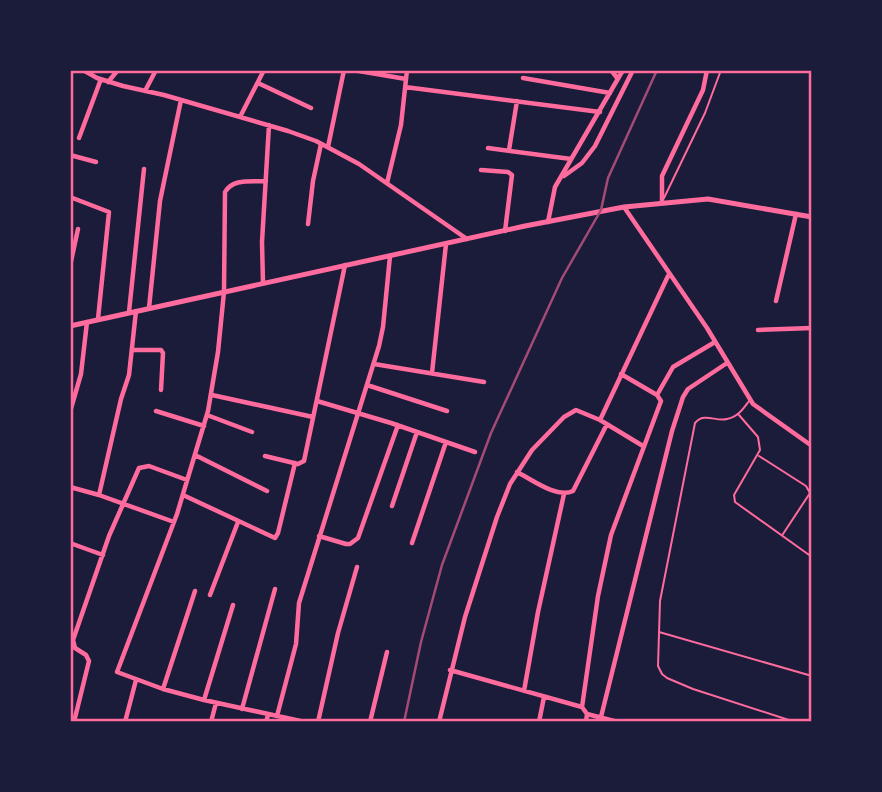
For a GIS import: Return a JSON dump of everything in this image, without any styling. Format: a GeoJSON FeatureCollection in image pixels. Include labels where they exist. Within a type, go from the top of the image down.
{"type":"FeatureCollection","features":[{"type":"Feature","properties":{"kind":"street"},"geometry":{"type":"LineString","coordinates":[[85,70],[108,82],[269,125],[321,144],[359,164],[468,239]]}},
{"type":"Feature","properties":{"kind":"street"},"geometry":{"type":"LineString","coordinates":[[108,82],[118,70]]}},
{"type":"Feature","properties":{"kind":"street"},"geometry":{"type":"LineString","coordinates":[[145,91],[156,70]]}},
{"type":"Feature","properties":{"kind":"street"},"geometry":{"type":"LineString","coordinates":[[240,117],[264,70]]}},
{"type":"Feature","properties":{"kind":"street"},"geometry":{"type":"LineString","coordinates":[[328,148],[344,70]]}},
{"type":"Feature","properties":{"kind":"street"},"geometry":{"type":"LineString","coordinates":[[353,70],[406,79]]}},
{"type":"Feature","properties":{"kind":"street"},"geometry":{"type":"LineString","coordinates":[[387,183],[401,125],[407,70]]}},
{"type":"Feature","properties":{"kind":"street"},"geometry":{"type":"LineString","coordinates":[[611,70],[618,79]]}},
{"type":"Feature","properties":{"kind":"street"},"geometry":{"type":"LineString","coordinates":[[548,222],[550,202],[561,178],[623,70]]}},
{"type":"Feature","properties":{"kind":"street"},"geometry":{"type":"LineString","coordinates":[[561,178],[582,163],[595,146],[633,70]]}},
{"type":"Feature","properties":{"kind":"street"},"geometry":{"type":"LineString","coordinates":[[662,202],[662,176],[703,90],[707,70]]}},
{"type":"Feature","properties":{"kind":"street"},"geometry":{"type":"LineString","coordinates":[[523,78],[610,93]]}},
{"type":"Feature","properties":{"kind":"street"},"geometry":{"type":"LineString","coordinates":[[79,138],[101,79]]}},
{"type":"Feature","properties":{"kind":"street"},"geometry":{"type":"LineString","coordinates":[[258,83],[311,108]]}},
{"type":"Feature","properties":{"kind":"street"},"geometry":{"type":"LineString","coordinates":[[405,87],[600,112]]}},
{"type":"Feature","properties":{"kind":"street"},"geometry":{"type":"LineString","coordinates":[[149,308],[160,201],[181,100]]}},
{"type":"Feature","properties":{"kind":"street"},"geometry":{"type":"LineString","coordinates":[[509,150],[517,101]]}},
{"type":"Feature","properties":{"kind":"street"},"geometry":{"type":"LineString","coordinates":[[263,283],[262,242],[269,125]]}},
{"type":"Feature","properties":{"kind":"street"},"geometry":{"type":"LineString","coordinates":[[308,224],[314,172],[321,144]]}},
{"type":"Feature","properties":{"kind":"street"},"geometry":{"type":"LineString","coordinates":[[488,148],[571,159]]}},
{"type":"Feature","properties":{"kind":"street"},"geometry":{"type":"LineString","coordinates":[[70,155],[96,162]]}},
{"type":"Feature","properties":{"kind":"street"},"geometry":{"type":"LineString","coordinates":[[129,312],[144,169]]}},
{"type":"Feature","properties":{"kind":"street"},"geometry":{"type":"LineString","coordinates":[[481,170],[508,172],[512,175],[505,231]]}},
{"type":"Feature","properties":{"kind":"street"},"geometry":{"type":"LineString","coordinates":[[266,181],[235,182],[230,184],[225,192],[224,292],[212,395],[174,522],[117,672],[204,700],[305,722]]}},
{"type":"Feature","properties":{"kind":"street"},"geometry":{"type":"LineString","coordinates":[[70,197],[109,212],[98,319]]}},
{"type":"Feature","properties":{"kind":"street"},"geometry":{"type":"LineString","coordinates":[[70,326],[624,207],[708,199],[812,217]]}},
{"type":"Feature","properties":{"kind":"street"},"geometry":{"type":"LineString","coordinates":[[624,207],[715,342],[750,400],[763,413],[812,446]]}},
{"type":"Feature","properties":{"kind":"street"},"geometry":{"type":"LineString","coordinates":[[776,301],[796,214]]}},
{"type":"Feature","properties":{"kind":"street"},"geometry":{"type":"LineString","coordinates":[[70,266],[78,229]]}},
{"type":"Feature","properties":{"kind":"street"},"geometry":{"type":"LineString","coordinates":[[432,373],[446,244]]}},
{"type":"Feature","properties":{"kind":"street"},"geometry":{"type":"LineString","coordinates":[[277,716],[298,637],[299,603],[374,364],[383,327],[390,256]]}},
{"type":"Feature","properties":{"kind":"street"},"geometry":{"type":"LineString","coordinates":[[265,456],[302,464],[304,461],[345,265]]}},
{"type":"Feature","properties":{"kind":"street"},"geometry":{"type":"LineString","coordinates":[[600,420],[668,275]]}},
{"type":"Feature","properties":{"kind":"street"},"geometry":{"type":"LineString","coordinates":[[99,495],[121,399],[130,376],[136,311]]}},
{"type":"Feature","properties":{"kind":"street"},"geometry":{"type":"LineString","coordinates":[[70,412],[81,373],[87,322]]}},
{"type":"Feature","properties":{"kind":"street"},"geometry":{"type":"LineString","coordinates":[[758,330],[812,328]]}},
{"type":"Feature","properties":{"kind":"street"},"geometry":{"type":"LineString","coordinates":[[657,395],[673,367],[715,342]]}},
{"type":"Feature","properties":{"kind":"street"},"geometry":{"type":"LineString","coordinates":[[132,350],[160,350],[163,353],[161,390]]}},
{"type":"Feature","properties":{"kind":"street"},"geometry":{"type":"LineString","coordinates":[[601,718],[682,397],[688,389],[727,363]]}},
{"type":"Feature","properties":{"kind":"street"},"geometry":{"type":"LineString","coordinates":[[374,364],[484,382]]}},
{"type":"Feature","properties":{"kind":"street"},"geometry":{"type":"LineString","coordinates":[[582,707],[598,596],[611,535],[660,405],[657,395],[621,374]]}},
{"type":"Feature","properties":{"kind":"street"},"geometry":{"type":"LineString","coordinates":[[368,385],[447,411]]}},
{"type":"Feature","properties":{"kind":"street"},"geometry":{"type":"LineString","coordinates":[[212,395],[313,417]]}},
{"type":"Feature","properties":{"kind":"street"},"geometry":{"type":"LineString","coordinates":[[317,401],[475,452]]}},
{"type":"Feature","properties":{"kind":"street"},"geometry":{"type":"LineString","coordinates":[[439,722],[450,670],[497,517],[517,472],[532,450],[570,412],[581,410],[643,446]]}},
{"type":"Feature","properties":{"kind":"street"},"geometry":{"type":"LineString","coordinates":[[156,411],[204,426]]}},
{"type":"Feature","properties":{"kind":"street"},"geometry":{"type":"LineString","coordinates":[[207,415],[252,432]]}},
{"type":"Feature","properties":{"kind":"street"},"geometry":{"type":"LineString","coordinates":[[517,472],[564,494],[573,491],[607,424]]}},
{"type":"Feature","properties":{"kind":"street"},"geometry":{"type":"LineString","coordinates":[[319,536],[346,544],[358,538],[398,425]]}},
{"type":"Feature","properties":{"kind":"street"},"geometry":{"type":"LineString","coordinates":[[392,506],[417,432]]}},
{"type":"Feature","properties":{"kind":"street"},"geometry":{"type":"LineString","coordinates":[[412,543],[446,442]]}},
{"type":"Feature","properties":{"kind":"street"},"geometry":{"type":"LineString","coordinates":[[195,456],[267,491]]}},
{"type":"Feature","properties":{"kind":"street"},"geometry":{"type":"LineString","coordinates":[[183,495],[271,538],[277,536],[295,463]]}},
{"type":"Feature","properties":{"kind":"street"},"geometry":{"type":"LineString","coordinates":[[74,722],[89,661],[86,655],[75,648],[73,640],[123,503],[141,466],[149,466],[187,480]]}},
{"type":"Feature","properties":{"kind":"street"},"geometry":{"type":"LineString","coordinates":[[70,487],[174,522]]}},
{"type":"Feature","properties":{"kind":"street"},"geometry":{"type":"LineString","coordinates":[[524,691],[564,494]]}},
{"type":"Feature","properties":{"kind":"street"},"geometry":{"type":"LineString","coordinates":[[210,595],[238,522]]}},
{"type":"Feature","properties":{"kind":"street"},"geometry":{"type":"LineString","coordinates":[[70,544],[103,555]]}},
{"type":"Feature","properties":{"kind":"street"},"geometry":{"type":"LineString","coordinates":[[317,722],[357,567]]}},
{"type":"Feature","properties":{"kind":"street"},"geometry":{"type":"LineString","coordinates":[[242,709],[275,589]]}},
{"type":"Feature","properties":{"kind":"street"},"geometry":{"type":"LineString","coordinates":[[163,689],[195,591]]}},
{"type":"Feature","properties":{"kind":"street"},"geometry":{"type":"LineString","coordinates":[[204,700],[233,605]]}},
{"type":"Feature","properties":{"kind":"street"},"geometry":{"type":"LineString","coordinates":[[370,722],[387,652]]}},
{"type":"Feature","properties":{"kind":"street"},"geometry":{"type":"LineString","coordinates":[[450,670],[582,707],[587,714],[618,722]]}},
{"type":"Feature","properties":{"kind":"street"},"geometry":{"type":"LineString","coordinates":[[125,722],[136,680]]}},
{"type":"Feature","properties":{"kind":"street"},"geometry":{"type":"LineString","coordinates":[[539,722],[544,697]]}},
{"type":"Feature","properties":{"kind":"street"},"geometry":{"type":"LineString","coordinates":[[211,722],[216,703]]}},
{"type":"Feature","properties":{"kind":"street"},"geometry":{"type":"LineString","coordinates":[[586,722],[587,714]]}},
{"type":"Feature","properties":{"kind":"street"},"geometry":{"type":"LineString","coordinates":[[266,722],[268,715]]}},
{"type":"Feature","properties":{"kind":"lane"},"geometry":{"type":"LineString","coordinates":[[662,202],[705,113],[721,70]]}},
{"type":"Feature","properties":{"kind":"lane"},"geometry":{"type":"LineString","coordinates":[[750,400],[738,414],[725,420],[699,419],[695,423],[660,601],[658,666],[667,678],[795,722]]}},
{"type":"Feature","properties":{"kind":"lane"},"geometry":{"type":"LineString","coordinates":[[738,414],[758,437],[760,450],[734,499],[812,557]]}},
{"type":"Feature","properties":{"kind":"lane"},"geometry":{"type":"LineString","coordinates":[[758,456],[806,486],[810,492],[782,536]]}},
{"type":"Feature","properties":{"kind":"lane"},"geometry":{"type":"LineString","coordinates":[[658,632],[812,676]]}},
{"type":"Feature","properties":{"kind":"railway"},"geometry":{"type":"LineString","coordinates":[[404,722],[421,642],[442,565],[491,433],[562,278],[601,210],[608,178],[657,70]]}}]}
